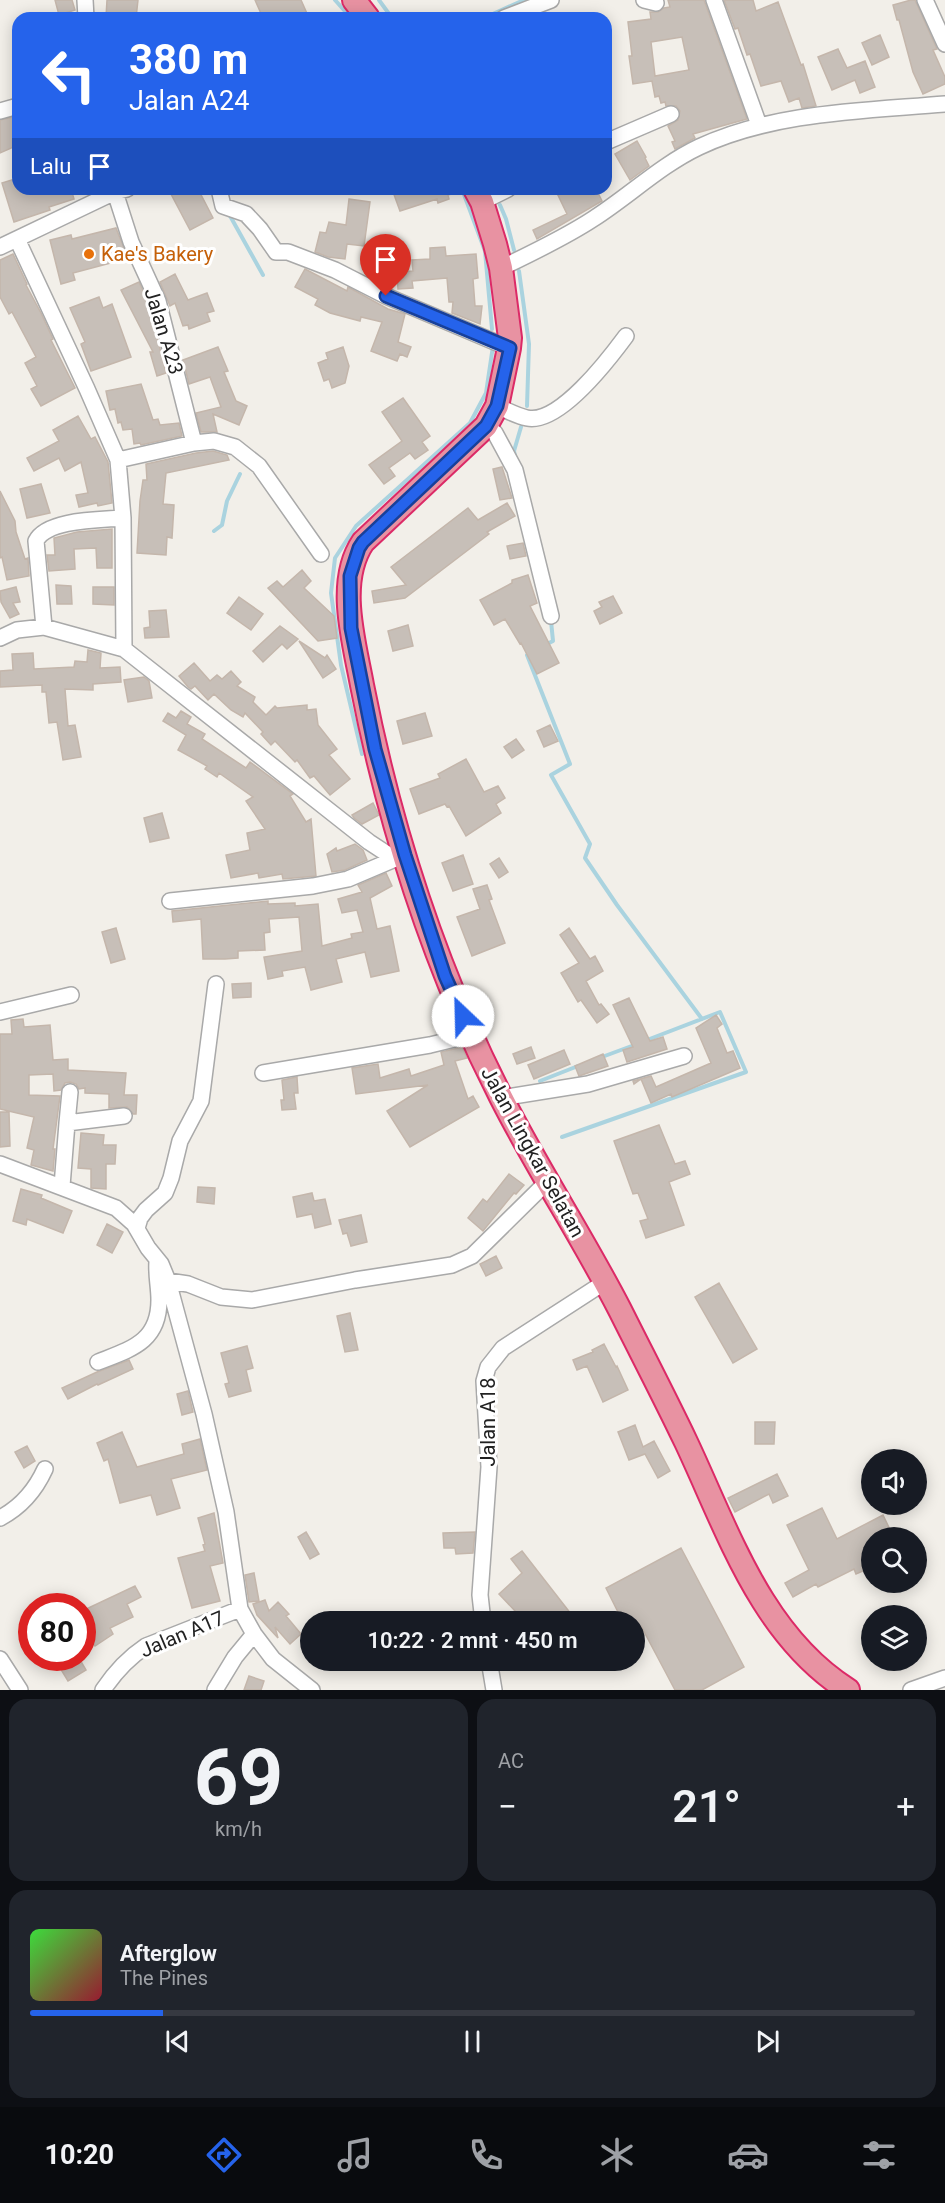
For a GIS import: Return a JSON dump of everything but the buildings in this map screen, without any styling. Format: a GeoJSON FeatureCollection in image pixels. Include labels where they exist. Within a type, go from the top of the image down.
{"type":"FeatureCollection","features":[{"type":"Feature","properties":{"kind":"highway"},"geometry":{"type":"LineString","coordinates":[[354,0],[363,12]]}},
{"type":"Feature","properties":{"kind":"highway","name":"Jalan Lingkar Selatan"},"geometry":{"type":"LineString","coordinates":[[478,196],[501,268],[510,348],[497,406],[486,426],[363,542],[350,576],[351,628],[372,738],[400,857],[445,976],[501,1098],[605,1282],[685,1440],[740,1559],[766,1607],[790,1640],[839,1688]]}},
{"type":"Feature","properties":{"kind":"street"},"geometry":{"type":"LineString","coordinates":[[520,12],[551,0]]}},
{"type":"Feature","properties":{"kind":"street"},"geometry":{"type":"LineString","coordinates":[[714,0],[759,125]]}},
{"type":"Feature","properties":{"kind":"street"},"geometry":{"type":"LineString","coordinates":[[925,0],[945,44]]}},
{"type":"Feature","properties":{"kind":"street"},"geometry":{"type":"LineString","coordinates":[[501,268],[553,244],[586,224],[698,147],[759,125],[855,111],[945,104]]}},
{"type":"Feature","properties":{"kind":"street"},"geometry":{"type":"LineString","coordinates":[[612,139],[671,114]]}},
{"type":"Feature","properties":{"kind":"street"},"geometry":{"type":"LineString","coordinates":[[0,247],[108,195]]}},
{"type":"Feature","properties":{"kind":"street","name":"Jalan A23"},"geometry":{"type":"LineString","coordinates":[[120,195],[131,242],[158,302],[194,443]]}},
{"type":"Feature","properties":{"kind":"street"},"geometry":{"type":"LineString","coordinates":[[220,195],[223,206],[246,214],[276,252],[288,252],[335,270],[386,296],[510,348]]}},
{"type":"Feature","properties":{"kind":"street"},"geometry":{"type":"LineString","coordinates":[[16,239],[118,460],[123,518],[124,649]]}},
{"type":"Feature","properties":{"kind":"street"},"geometry":{"type":"LineString","coordinates":[[497,406],[529,419],[547,415],[565,404],[601,369],[626,336]]}},
{"type":"Feature","properties":{"kind":"street"},"geometry":{"type":"LineString","coordinates":[[486,426],[495,433],[515,470],[551,616]]}},
{"type":"Feature","properties":{"kind":"street"},"geometry":{"type":"LineString","coordinates":[[118,460],[194,443],[214,441],[236,447],[259,466],[321,554]]}},
{"type":"Feature","properties":{"kind":"street"},"geometry":{"type":"LineString","coordinates":[[44,627],[36,541],[38,537],[54,526],[123,518]]}},
{"type":"Feature","properties":{"kind":"street"},"geometry":{"type":"LineString","coordinates":[[0,638],[17,630],[44,627],[124,649],[369,842],[400,857]]}},
{"type":"Feature","properties":{"kind":"street"},"geometry":{"type":"LineString","coordinates":[[170,901],[313,886],[348,879],[400,857]]}},
{"type":"Feature","properties":{"kind":"street"},"geometry":{"type":"LineString","coordinates":[[137,1228],[146,1210],[165,1193],[180,1141],[201,1101],[216,984]]}},
{"type":"Feature","properties":{"kind":"street"},"geometry":{"type":"LineString","coordinates":[[0,1012],[71,995]]}},
{"type":"Feature","properties":{"kind":"street"},"geometry":{"type":"LineString","coordinates":[[263,1073],[430,1045],[471,1035]]}},
{"type":"Feature","properties":{"kind":"street"},"geometry":{"type":"LineString","coordinates":[[501,1098],[588,1084],[684,1056]]}},
{"type":"Feature","properties":{"kind":"street"},"geometry":{"type":"LineString","coordinates":[[62,1186],[70,1092]]}},
{"type":"Feature","properties":{"kind":"street"},"geometry":{"type":"LineString","coordinates":[[67,1123],[124,1116]]}},
{"type":"Feature","properties":{"kind":"street"},"geometry":{"type":"LineString","coordinates":[[0,1164],[116,1208],[137,1228],[165,1272],[204,1414],[226,1512],[240,1609],[254,1634],[273,1659],[312,1690]]}},
{"type":"Feature","properties":{"kind":"street"},"geometry":{"type":"LineString","coordinates":[[168,1281],[188,1284],[221,1298],[252,1300],[355,1280],[452,1265],[472,1256],[547,1182]]}},
{"type":"Feature","properties":{"kind":"street"},"geometry":{"type":"LineString","coordinates":[[98,1362],[140,1345],[153,1331],[158,1318],[157,1259]]}},
{"type":"Feature","properties":{"kind":"street","name":"Jalan A18"},"geometry":{"type":"LineString","coordinates":[[482,1611],[480,1595],[489,1467],[484,1382],[488,1367],[503,1348],[605,1282]]}},
{"type":"Feature","properties":{"kind":"street"},"geometry":{"type":"LineString","coordinates":[[0,1518],[27,1498],[40,1481],[45,1469]]}},
{"type":"Feature","properties":{"kind":"street","name":"Jalan A17"},"geometry":{"type":"LineString","coordinates":[[103,1690],[119,1667],[146,1646],[240,1609]]}},
{"type":"Feature","properties":{"kind":"street"},"geometry":{"type":"LineString","coordinates":[[215,1690],[234,1657],[254,1634]]}},
{"type":"Feature","properties":{"kind":"street"},"geometry":{"type":"LineString","coordinates":[[0,1659],[20,1690]]}},
{"type":"Feature","properties":{"kind":"street"},"geometry":{"type":"LineString","coordinates":[[491,1671],[494,1690]]}},
{"type":"Feature","properties":{"kind":"street"},"geometry":{"type":"LineString","coordinates":[[911,1690],[945,1678]]}},
{"type":"Feature","properties":{"kind":"waterway"},"geometry":{"type":"LineString","coordinates":[[335,0],[346,12]]}},
{"type":"Feature","properties":{"kind":"waterway"},"geometry":{"type":"LineString","coordinates":[[379,0],[388,12]]}},
{"type":"Feature","properties":{"kind":"waterway"},"geometry":{"type":"LineString","coordinates":[[497,12],[524,0]]}},
{"type":"Feature","properties":{"kind":"waterway"},"geometry":{"type":"LineString","coordinates":[[464,195],[485,251],[492,329]]}},
{"type":"Feature","properties":{"kind":"waterway"},"geometry":{"type":"LineString","coordinates":[[500,205],[514,250]]}},
{"type":"Feature","properties":{"kind":"waterway"},"geometry":{"type":"LineString","coordinates":[[229,214],[263,275]]}},
{"type":"Feature","properties":{"kind":"waterway"},"geometry":{"type":"LineString","coordinates":[[519,271],[529,344],[527,406]]}},
{"type":"Feature","properties":{"kind":"waterway"},"geometry":{"type":"LineString","coordinates":[[362,754],[341,665],[331,593],[335,558],[356,526],[470,423],[486,393],[493,346]]}},
{"type":"Feature","properties":{"kind":"waterway"},"geometry":{"type":"LineString","coordinates":[[515,456],[514,451],[521,427]]}},
{"type":"Feature","properties":{"kind":"waterway"},"geometry":{"type":"LineString","coordinates":[[214,531],[222,525],[227,501],[240,474]]}},
{"type":"Feature","properties":{"kind":"waterway"},"geometry":{"type":"LineString","coordinates":[[545,645],[553,641],[551,621]]}},
{"type":"Feature","properties":{"kind":"waterway"},"geometry":{"type":"LineString","coordinates":[[531,653],[527,655],[570,764],[551,775],[590,844],[585,858],[702,1019]]}},
{"type":"Feature","properties":{"kind":"waterway"},"geometry":{"type":"LineString","coordinates":[[562,1137],[746,1072],[720,1012],[647,1040]]}},
{"type":"Feature","properties":{"kind":"waterway"},"geometry":{"type":"LineString","coordinates":[[602,1057],[637,1044]]}},
{"type":"Feature","properties":{"kind":"waterway"},"geometry":{"type":"LineString","coordinates":[[540,1081],[578,1066]]}},
{"type":"Feature","properties":{"kind":"place","name":"Kae's Bakery"},"geometry":{"type":"Point","coordinates":[89,254]}},
{"type":"Feature","properties":{"kind":"route"},"geometry":{"type":"LineString","coordinates":[[386,296],[510,348],[497,406],[486,426],[363,542],[353,564],[349,588],[351,628],[375,749],[405,855],[445,976],[463,1016]]}}]}
